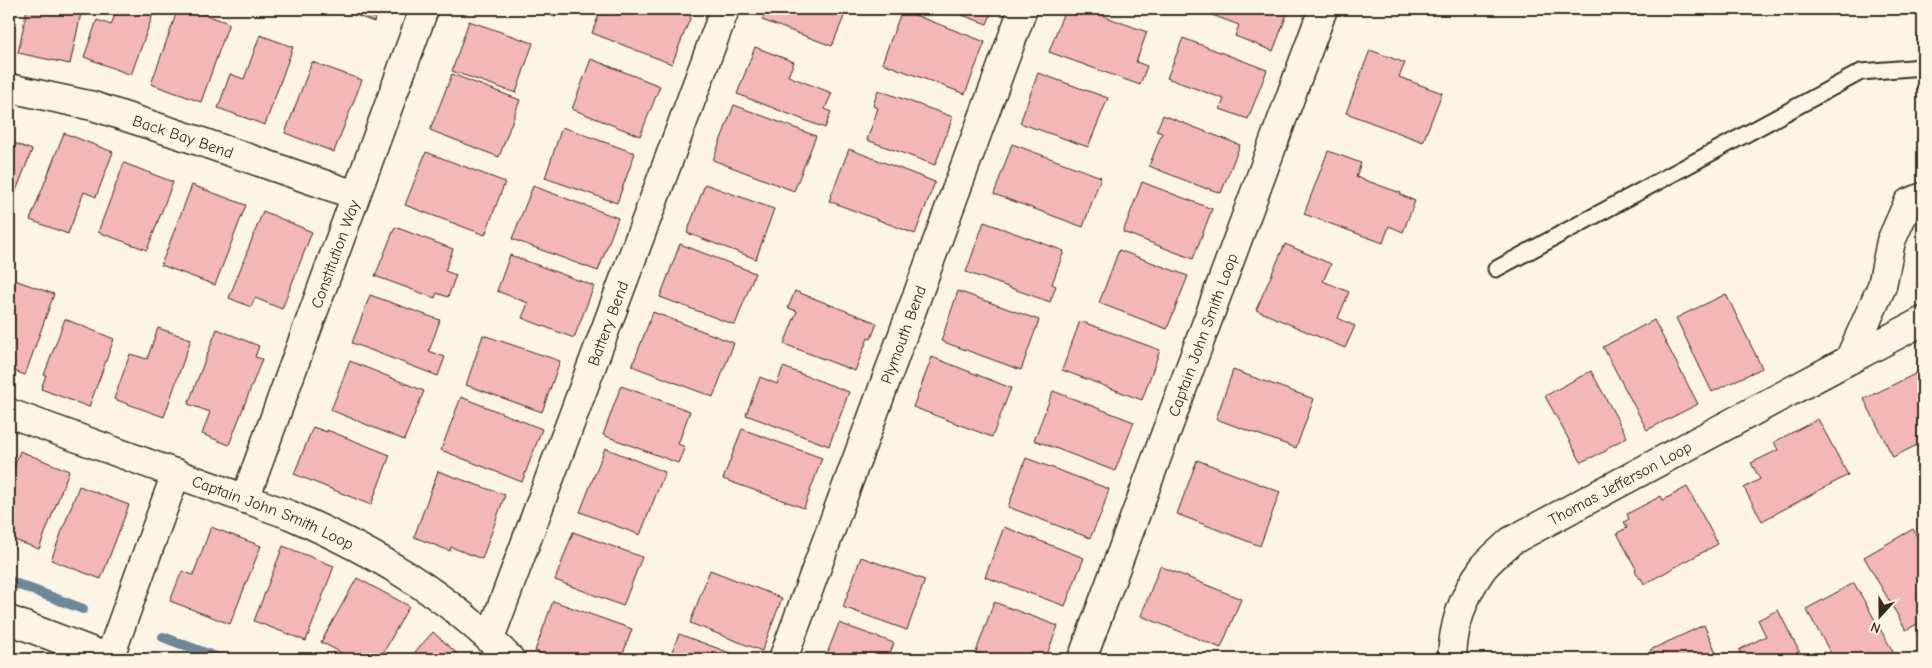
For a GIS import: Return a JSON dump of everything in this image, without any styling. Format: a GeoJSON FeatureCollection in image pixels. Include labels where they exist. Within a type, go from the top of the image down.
{"type":"FeatureCollection","features":[{"type":"Feature","properties":{"kind":"street","name":"Constitution Way"},"geometry":{"type":"LineString","coordinates":[[245,498],[424,9]]}},
{"type":"Feature","properties":{"kind":"street","name":"Battery Bend"},"geometry":{"type":"LineString","coordinates":[[490,638],[725,9]]}},
{"type":"Feature","properties":{"kind":"street","name":"Plymouth Bend"},"geometry":{"type":"LineString","coordinates":[[784,659],[1023,9]]}},
{"type":"Feature","properties":{"kind":"street","name":"Captain John Smith Loop"},"geometry":{"type":"LineString","coordinates":[[1082,659],[1323,9]]}},
{"type":"Feature","properties":{"kind":"street","name":"Back Bay Bend"},"geometry":{"type":"LineString","coordinates":[[9,88],[93,106],[356,195]]}},
{"type":"Feature","properties":{"kind":"street"},"geometry":{"type":"LineString","coordinates":[[1849,360],[1882,286],[1891,241],[1904,211],[1908,203],[1923,197]]}},
{"type":"Feature","properties":{"kind":"street","name":"Thomas Jefferson Loop"},"geometry":{"type":"LineString","coordinates":[[1452,659],[1453,636],[1464,600],[1483,568],[1511,541],[1923,322]]}},
{"type":"Feature","properties":{"kind":"street","name":"Captain John Smith Loop"},"geometry":{"type":"LineString","coordinates":[[9,412],[245,498],[307,523],[375,556],[416,580],[446,602],[490,638],[510,659]]}},
{"type":"Feature","properties":{"kind":"street"},"geometry":{"type":"LineString","coordinates":[[9,620],[110,659],[176,473]]}},
{"type":"Feature","properties":{"kind":"lane"},"geometry":{"type":"LineString","coordinates":[[1496,269],[1861,72],[1923,67]]}},
{"type":"Feature","properties":{"kind":"building"},"geometry":{"type":"Polygon","coordinates":[[[27,9],[82,9],[70,64],[18,53],[27,9]]]}},
{"type":"Feature","properties":{"kind":"building"},"geometry":{"type":"Polygon","coordinates":[[[117,9],[155,9],[131,75],[84,57],[97,20],[111,25],[117,9]]]}},
{"type":"Feature","properties":{"kind":"building"},"geometry":{"type":"Polygon","coordinates":[[[178,9],[189,9],[229,23],[201,102],[151,84],[178,9]]]}},
{"type":"Feature","properties":{"kind":"building"},"geometry":{"type":"Polygon","coordinates":[[[339,9],[378,9],[374,22],[339,9]]]}},
{"type":"Feature","properties":{"kind":"building"},"geometry":{"type":"Polygon","coordinates":[[[534,9],[558,9],[555,17],[534,9]]]}},
{"type":"Feature","properties":{"kind":"building"},"geometry":{"type":"Polygon","coordinates":[[[601,9],[688,9],[693,11],[672,64],[592,33],[601,9]]]}},
{"type":"Feature","properties":{"kind":"building"},"geometry":{"type":"Polygon","coordinates":[[[767,9],[847,9],[832,46],[762,20],[767,9]]]}},
{"type":"Feature","properties":{"kind":"building"},"geometry":{"type":"Polygon","coordinates":[[[945,9],[993,9],[987,24],[945,9]]]}},
{"type":"Feature","properties":{"kind":"building"},"geometry":{"type":"Polygon","coordinates":[[[1065,9],[1084,9],[1147,32],[1136,62],[1147,66],[1140,85],[1049,52],[1065,9]]]}},
{"type":"Feature","properties":{"kind":"building"},"geometry":{"type":"Polygon","coordinates":[[[1196,9],[1289,9],[1273,51],[1235,36],[1239,25],[1196,9]]]}},
{"type":"Feature","properties":{"kind":"building"},"geometry":{"type":"Polygon","coordinates":[[[902,10],[985,42],[965,94],[882,63],[902,10]]]}},
{"type":"Feature","properties":{"kind":"building"},"geometry":{"type":"Polygon","coordinates":[[[469,21],[533,43],[516,93],[452,71],[469,21]]]}},
{"type":"Feature","properties":{"kind":"building"},"geometry":{"type":"Polygon","coordinates":[[[260,35],[293,47],[265,125],[218,108],[230,74],[244,79],[260,35]]]}},
{"type":"Feature","properties":{"kind":"building"},"geometry":{"type":"Polygon","coordinates":[[[1183,38],[1267,70],[1248,119],[1220,109],[1224,99],[1167,78],[1183,38]]]}},
{"type":"Feature","properties":{"kind":"building"},"geometry":{"type":"Polygon","coordinates":[[[755,47],[794,62],[788,76],[832,93],[825,109],[831,112],[825,128],[737,94],[755,47]]]}},
{"type":"Feature","properties":{"kind":"building"},"geometry":{"type":"Polygon","coordinates":[[[1370,50],[1405,63],[1399,77],[1442,93],[1423,142],[1346,113],[1370,50]]]}},
{"type":"Feature","properties":{"kind":"building"},"geometry":{"type":"Polygon","coordinates":[[[591,59],[660,86],[640,136],[572,109],[591,59]]]}},
{"type":"Feature","properties":{"kind":"building"},"geometry":{"type":"Polygon","coordinates":[[[312,62],[362,80],[334,152],[285,133],[312,62]]]}},
{"type":"Feature","properties":{"kind":"building"},"geometry":{"type":"Polygon","coordinates":[[[1038,73],[1108,98],[1088,147],[1020,123],[1038,73]]]}},
{"type":"Feature","properties":{"kind":"building"},"geometry":{"type":"Polygon","coordinates":[[[452,74],[520,100],[499,157],[430,130],[452,74]]]}},
{"type":"Feature","properties":{"kind":"building"},"geometry":{"type":"Polygon","coordinates":[[[878,90],[953,117],[935,165],[867,140],[878,108],[873,106],[878,90]]]}},
{"type":"Feature","properties":{"kind":"building"},"geometry":{"type":"Polygon","coordinates":[[[734,105],[816,136],[794,191],[713,160],[734,105]]]}},
{"type":"Feature","properties":{"kind":"building"},"geometry":{"type":"Polygon","coordinates":[[[1163,115],[1240,145],[1221,193],[1149,166],[1162,133],[1156,131],[1163,115]]]}},
{"type":"Feature","properties":{"kind":"building"},"geometry":{"type":"Polygon","coordinates":[[[562,127],[635,153],[617,203],[545,178],[562,127]]]}},
{"type":"Feature","properties":{"kind":"building"},"geometry":{"type":"Polygon","coordinates":[[[64,133],[113,152],[96,197],[84,192],[68,234],[30,220],[64,133]]]}},
{"type":"Feature","properties":{"kind":"building"},"geometry":{"type":"Polygon","coordinates":[[[9,141],[32,150],[9,209],[9,141]]]}},
{"type":"Feature","properties":{"kind":"building"},"geometry":{"type":"Polygon","coordinates":[[[1012,144],[1101,177],[1083,227],[994,194],[1012,144]]]}},
{"type":"Feature","properties":{"kind":"building"},"geometry":{"type":"Polygon","coordinates":[[[849,149],[935,182],[915,234],[829,201],[849,149]]]}},
{"type":"Feature","properties":{"kind":"building"},"geometry":{"type":"Polygon","coordinates":[[[1328,151],[1361,163],[1356,177],[1401,193],[1401,195],[1415,201],[1403,232],[1389,226],[1383,243],[1304,214],[1328,151]]]}},
{"type":"Feature","properties":{"kind":"building"},"geometry":{"type":"Polygon","coordinates":[[[426,152],[505,182],[485,235],[405,205],[426,152]]]}},
{"type":"Feature","properties":{"kind":"building"},"geometry":{"type":"Polygon","coordinates":[[[124,163],[173,182],[147,250],[98,232],[124,163]]]}},
{"type":"Feature","properties":{"kind":"building"},"geometry":{"type":"Polygon","coordinates":[[[1142,182],[1212,209],[1193,259],[1123,232],[1142,182]]]}},
{"type":"Feature","properties":{"kind":"building"},"geometry":{"type":"Polygon","coordinates":[[[705,184],[774,209],[756,259],[687,233],[705,184]]]}},
{"type":"Feature","properties":{"kind":"building"},"geometry":{"type":"Polygon","coordinates":[[[192,185],[246,205],[215,285],[161,265],[192,185]]]}},
{"type":"Feature","properties":{"kind":"building"},"geometry":{"type":"Polygon","coordinates":[[[533,186],[618,218],[598,271],[512,239],[533,186]]]}},
{"type":"Feature","properties":{"kind":"building"},"geometry":{"type":"Polygon","coordinates":[[[263,211],[312,232],[282,309],[255,298],[251,307],[229,298],[263,211]]]}},
{"type":"Feature","properties":{"kind":"building"},"geometry":{"type":"Polygon","coordinates":[[[984,222],[1064,251],[1052,284],[1056,286],[1050,302],[966,272],[984,222]]]}},
{"type":"Feature","properties":{"kind":"building"},"geometry":{"type":"Polygon","coordinates":[[[395,227],[453,249],[445,271],[456,275],[448,297],[437,293],[435,298],[375,276],[395,227]]]}},
{"type":"Feature","properties":{"kind":"building"},"geometry":{"type":"Polygon","coordinates":[[[680,244],[755,273],[735,325],[660,297],[680,244]]]}},
{"type":"Feature","properties":{"kind":"building"},"geometry":{"type":"Polygon","coordinates":[[[1285,244],[1331,264],[1323,281],[1349,292],[1338,318],[1355,326],[1345,348],[1256,310],[1285,244]]]}},
{"type":"Feature","properties":{"kind":"building"},"geometry":{"type":"Polygon","coordinates":[[[1119,250],[1188,276],[1167,329],[1099,303],[1119,250]]]}},
{"type":"Feature","properties":{"kind":"building"},"geometry":{"type":"Polygon","coordinates":[[[510,255],[594,286],[574,338],[522,318],[528,303],[497,291],[510,255]]]}},
{"type":"Feature","properties":{"kind":"building"},"geometry":{"type":"Polygon","coordinates":[[[9,278],[54,294],[25,375],[9,369],[9,278]]]}},
{"type":"Feature","properties":{"kind":"building"},"geometry":{"type":"Polygon","coordinates":[[[795,291],[877,323],[871,339],[868,338],[855,371],[784,344],[797,311],[788,308],[795,291]]]}},
{"type":"Feature","properties":{"kind":"building"},"geometry":{"type":"Polygon","coordinates":[[[958,291],[1039,320],[1021,370],[941,341],[958,291]]]}},
{"type":"Feature","properties":{"kind":"building"},"geometry":{"type":"Polygon","coordinates":[[[1726,294],[1762,368],[1712,392],[1676,318],[1726,294]]]}},
{"type":"Feature","properties":{"kind":"building"},"geometry":{"type":"Polygon","coordinates":[[[370,295],[440,320],[429,351],[445,357],[438,376],[352,343],[370,295]]]}},
{"type":"Feature","properties":{"kind":"building"},"geometry":{"type":"Polygon","coordinates":[[[653,312],[734,343],[713,397],[632,366],[653,312]]]}},
{"type":"Feature","properties":{"kind":"building"},"geometry":{"type":"Polygon","coordinates":[[[65,319],[114,339],[89,407],[41,389],[46,375],[44,375],[65,319]]]}},
{"type":"Feature","properties":{"kind":"building"},"geometry":{"type":"Polygon","coordinates":[[[1654,320],[1698,404],[1647,430],[1603,347],[1654,320]]]}},
{"type":"Feature","properties":{"kind":"building"},"geometry":{"type":"Polygon","coordinates":[[[1080,321],[1160,350],[1142,400],[1062,370],[1080,321]]]}},
{"type":"Feature","properties":{"kind":"building"},"geometry":{"type":"Polygon","coordinates":[[[158,328],[191,339],[164,417],[114,399],[130,354],[147,359],[158,328]]]}},
{"type":"Feature","properties":{"kind":"building"},"geometry":{"type":"Polygon","coordinates":[[[217,329],[259,346],[255,357],[262,359],[229,445],[202,434],[210,412],[188,404],[217,329]]]}},
{"type":"Feature","properties":{"kind":"building"},"geometry":{"type":"Polygon","coordinates":[[[483,335],[560,361],[542,412],[466,385],[483,335]]]}},
{"type":"Feature","properties":{"kind":"building"},"geometry":{"type":"Polygon","coordinates":[[[932,357],[1011,388],[992,437],[913,407],[932,357]]]}},
{"type":"Feature","properties":{"kind":"building"},"geometry":{"type":"Polygon","coordinates":[[[350,361],[424,391],[404,440],[331,410],[350,361]]]}},
{"type":"Feature","properties":{"kind":"building"},"geometry":{"type":"Polygon","coordinates":[[[783,367],[849,392],[829,446],[746,415],[760,377],[777,384],[783,367]]]}},
{"type":"Feature","properties":{"kind":"building"},"geometry":{"type":"Polygon","coordinates":[[[1233,370],[1314,399],[1296,448],[1216,419],[1233,370]]]}},
{"type":"Feature","properties":{"kind":"building"},"geometry":{"type":"Polygon","coordinates":[[[1591,371],[1627,437],[1609,447],[1606,451],[1581,462],[1545,396],[1591,371]]]}},
{"type":"Feature","properties":{"kind":"building"},"geometry":{"type":"Polygon","coordinates":[[[1917,373],[1919,378],[1923,376],[1923,442],[1893,457],[1864,399],[1917,373]]]}},
{"type":"Feature","properties":{"kind":"building"},"geometry":{"type":"Polygon","coordinates":[[[621,386],[690,411],[678,444],[685,447],[678,463],[603,435],[621,386]]]}},
{"type":"Feature","properties":{"kind":"building"},"geometry":{"type":"Polygon","coordinates":[[[1053,391],[1134,422],[1115,471],[1034,440],[1053,391]]]}},
{"type":"Feature","properties":{"kind":"building"},"geometry":{"type":"Polygon","coordinates":[[[461,397],[542,429],[522,482],[441,450],[461,397]]]}},
{"type":"Feature","properties":{"kind":"building"},"geometry":{"type":"Polygon","coordinates":[[[1818,419],[1848,475],[1762,521],[1744,488],[1760,479],[1751,463],[1778,450],[1774,442],[1818,419]]]}},
{"type":"Feature","properties":{"kind":"building"},"geometry":{"type":"Polygon","coordinates":[[[313,427],[327,432],[327,430],[390,455],[371,505],[294,474],[313,427]]]}},
{"type":"Feature","properties":{"kind":"building"},"geometry":{"type":"Polygon","coordinates":[[[742,429],[822,458],[804,508],[723,479],[742,429]]]}},
{"type":"Feature","properties":{"kind":"building"},"geometry":{"type":"Polygon","coordinates":[[[605,448],[665,472],[640,535],[580,512],[605,448]]]}},
{"type":"Feature","properties":{"kind":"building"},"geometry":{"type":"Polygon","coordinates":[[[20,451],[69,471],[39,549],[9,538],[9,481],[20,451]]]}},
{"type":"Feature","properties":{"kind":"building"},"geometry":{"type":"Polygon","coordinates":[[[1026,458],[1109,489],[1101,514],[1090,538],[1008,507],[1026,458]]]}},
{"type":"Feature","properties":{"kind":"building"},"geometry":{"type":"Polygon","coordinates":[[[1197,460],[1280,492],[1260,546],[1177,514],[1197,460]]]}},
{"type":"Feature","properties":{"kind":"building"},"geometry":{"type":"Polygon","coordinates":[[[438,471],[505,495],[482,559],[451,547],[450,551],[414,537],[438,471]]]}},
{"type":"Feature","properties":{"kind":"building"},"geometry":{"type":"Polygon","coordinates":[[[79,486],[129,505],[101,579],[51,560],[79,486]]]}},
{"type":"Feature","properties":{"kind":"building"},"geometry":{"type":"Polygon","coordinates":[[[1687,487],[1718,544],[1644,584],[1617,533],[1627,528],[1624,522],[1629,519],[1627,514],[1661,496],[1663,500],[1687,487]]]}},
{"type":"Feature","properties":{"kind":"building"},"geometry":{"type":"Polygon","coordinates":[[[211,527],[261,546],[230,624],[170,601],[182,571],[193,575],[211,527]]]}},
{"type":"Feature","properties":{"kind":"building"},"geometry":{"type":"Polygon","coordinates":[[[1004,527],[1084,558],[1065,606],[985,577],[1004,527]]]}},
{"type":"Feature","properties":{"kind":"building"},"geometry":{"type":"Polygon","coordinates":[[[1913,529],[1923,548],[1923,621],[1906,630],[1864,557],[1913,529]]]}},
{"type":"Feature","properties":{"kind":"building"},"geometry":{"type":"Polygon","coordinates":[[[573,532],[642,557],[623,606],[555,580],[573,532]]]}},
{"type":"Feature","properties":{"kind":"building"},"geometry":{"type":"Polygon","coordinates":[[[283,546],[334,566],[306,641],[254,621],[283,546]]]}},
{"type":"Feature","properties":{"kind":"building"},"geometry":{"type":"Polygon","coordinates":[[[861,557],[925,580],[907,630],[843,607],[861,557]]]}},
{"type":"Feature","properties":{"kind":"building"},"geometry":{"type":"Polygon","coordinates":[[[1160,566],[1241,599],[1221,648],[1141,616],[1160,566]]]}},
{"type":"Feature","properties":{"kind":"building"},"geometry":{"type":"Polygon","coordinates":[[[710,570],[782,598],[762,651],[690,623],[710,570]]]}},
{"type":"Feature","properties":{"kind":"building"},"geometry":{"type":"Polygon","coordinates":[[[357,578],[409,606],[380,659],[353,659],[321,642],[357,578]]]}},
{"type":"Feature","properties":{"kind":"building"},"geometry":{"type":"Polygon","coordinates":[[[1854,583],[1896,657],[1892,659],[1834,659],[1806,609],[1854,583]]]}},
{"type":"Feature","properties":{"kind":"building"},"geometry":{"type":"Polygon","coordinates":[[[553,601],[632,629],[621,659],[559,659],[535,651],[553,601]]]}},
{"type":"Feature","properties":{"kind":"building"},"geometry":{"type":"Polygon","coordinates":[[[994,602],[1058,626],[1045,659],[995,659],[976,652],[994,602]]]}},
{"type":"Feature","properties":{"kind":"building"},"geometry":{"type":"Polygon","coordinates":[[[1778,610],[1803,659],[1743,659],[1739,650],[1766,636],[1758,620],[1778,610]]]}},
{"type":"Feature","properties":{"kind":"building"},"geometry":{"type":"Polygon","coordinates":[[[839,623],[894,643],[888,659],[825,659],[839,623]]]}},
{"type":"Feature","properties":{"kind":"building"},"geometry":{"type":"Polygon","coordinates":[[[1704,625],[1719,659],[1655,659],[1650,650],[1704,625]]]}},
{"type":"Feature","properties":{"kind":"building"},"geometry":{"type":"Polygon","coordinates":[[[433,632],[463,659],[419,659],[421,657],[415,652],[433,632]]]}},
{"type":"Feature","properties":{"kind":"building"},"geometry":{"type":"Polygon","coordinates":[[[679,634],[746,659],[669,659],[679,634]]]}},
{"type":"Feature","properties":{"kind":"waterway"},"geometry":{"type":"LineString","coordinates":[[9,581],[83,609]]}},
{"type":"Feature","properties":{"kind":"waterway"},"geometry":{"type":"LineString","coordinates":[[163,637],[221,659]]}}]}
